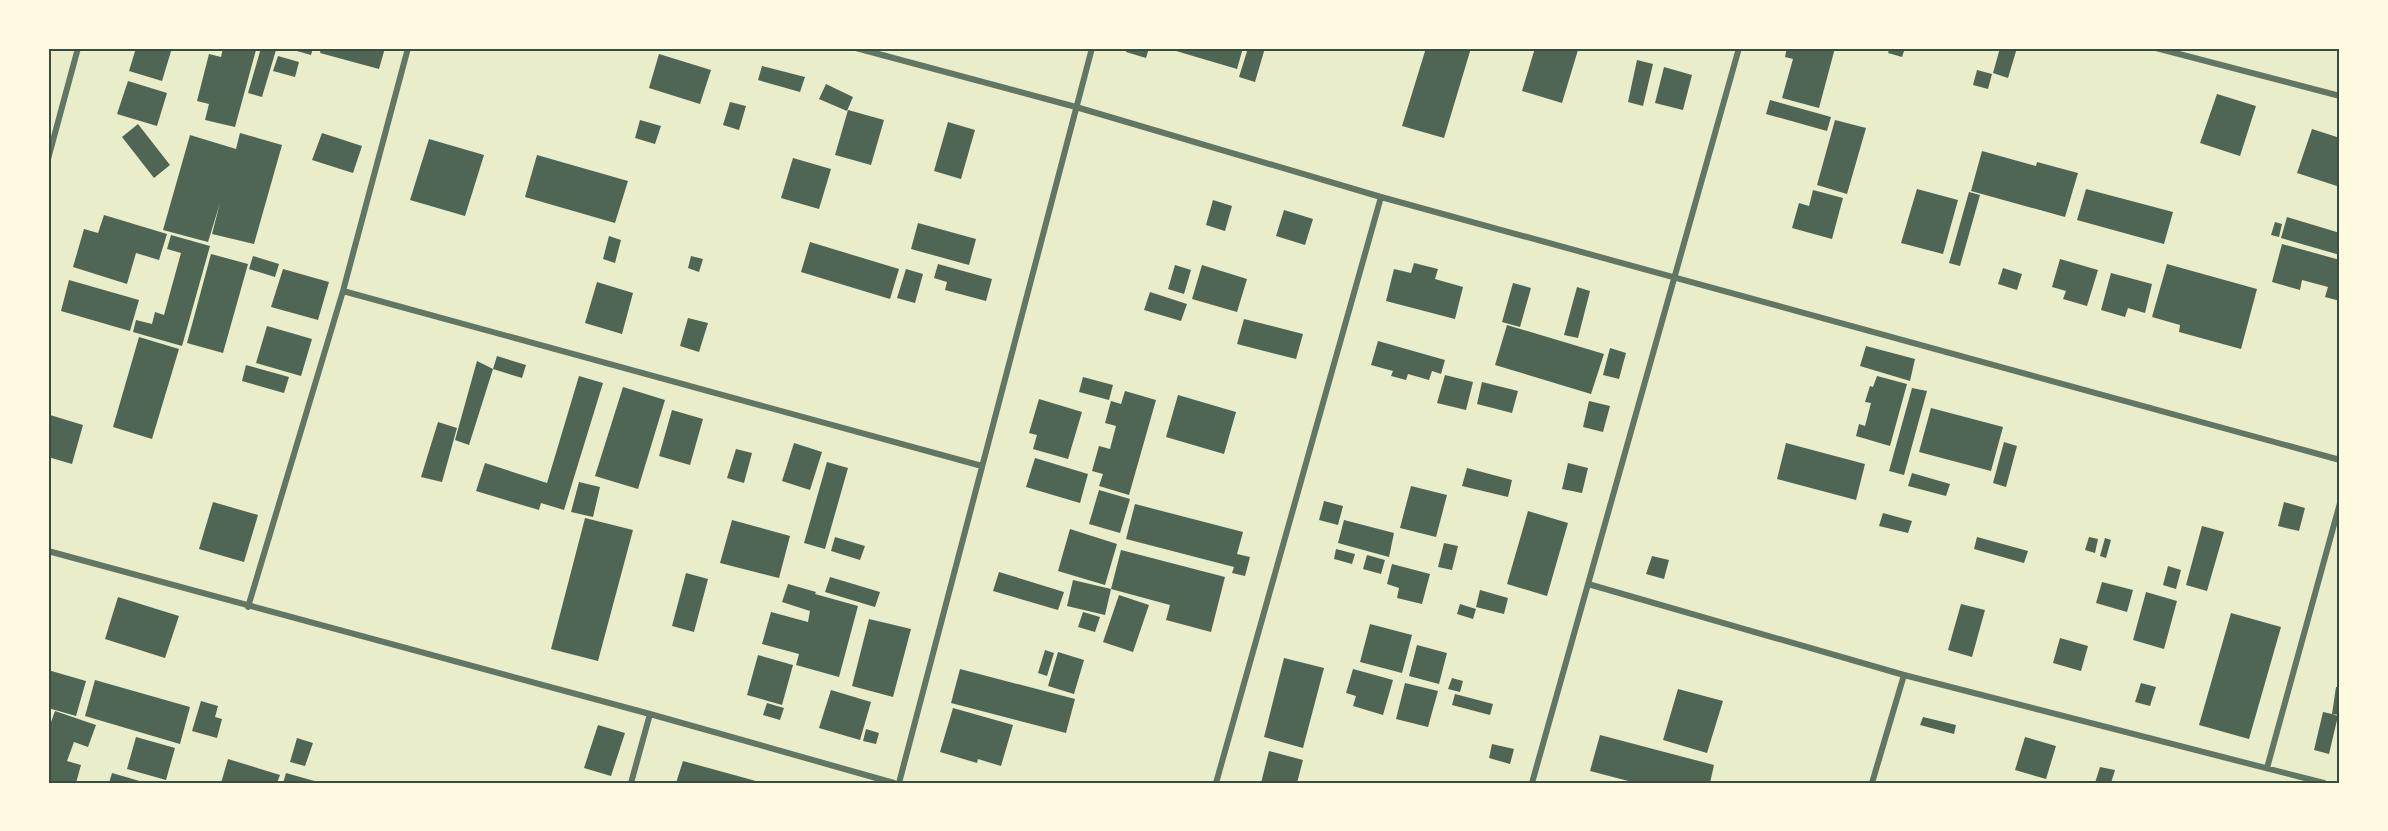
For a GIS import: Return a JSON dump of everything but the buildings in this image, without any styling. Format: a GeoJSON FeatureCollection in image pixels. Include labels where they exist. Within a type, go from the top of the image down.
{"type":"FeatureCollection","features":[{"type":"Feature","properties":{"kind":"street"},"geometry":{"type":"LineString","coordinates":[[48,159],[78,48]]}},
{"type":"Feature","properties":{"kind":"street"},"geometry":{"type":"LineString","coordinates":[[248,607],[343,291],[408,48]]}},
{"type":"Feature","properties":{"kind":"street"},"geometry":{"type":"LineString","coordinates":[[856,48],[1076,107],[1381,197],[2340,460]]}},
{"type":"Feature","properties":{"kind":"street"},"geometry":{"type":"LineString","coordinates":[[899,783],[1092,48]]}},
{"type":"Feature","properties":{"kind":"street"},"geometry":{"type":"LineString","coordinates":[[1532,783],[1739,48]]}},
{"type":"Feature","properties":{"kind":"street"},"geometry":{"type":"LineString","coordinates":[[2156,48],[2340,96]]}},
{"type":"Feature","properties":{"kind":"street"},"geometry":{"type":"LineString","coordinates":[[1216,783],[1381,197]]}},
{"type":"Feature","properties":{"kind":"street"},"geometry":{"type":"LineString","coordinates":[[343,291],[982,466]]}},
{"type":"Feature","properties":{"kind":"street"},"geometry":{"type":"LineString","coordinates":[[2267,768],[2340,503]]}},
{"type":"Feature","properties":{"kind":"street"},"geometry":{"type":"LineString","coordinates":[[48,552],[650,714],[894,783]]}},
{"type":"Feature","properties":{"kind":"street"},"geometry":{"type":"LineString","coordinates":[[1588,584],[1904,675],[2324,783]]}},
{"type":"Feature","properties":{"kind":"street"},"geometry":{"type":"LineString","coordinates":[[1872,783],[1904,675]]}},
{"type":"Feature","properties":{"kind":"street"},"geometry":{"type":"LineString","coordinates":[[631,783],[650,714]]}}]}
